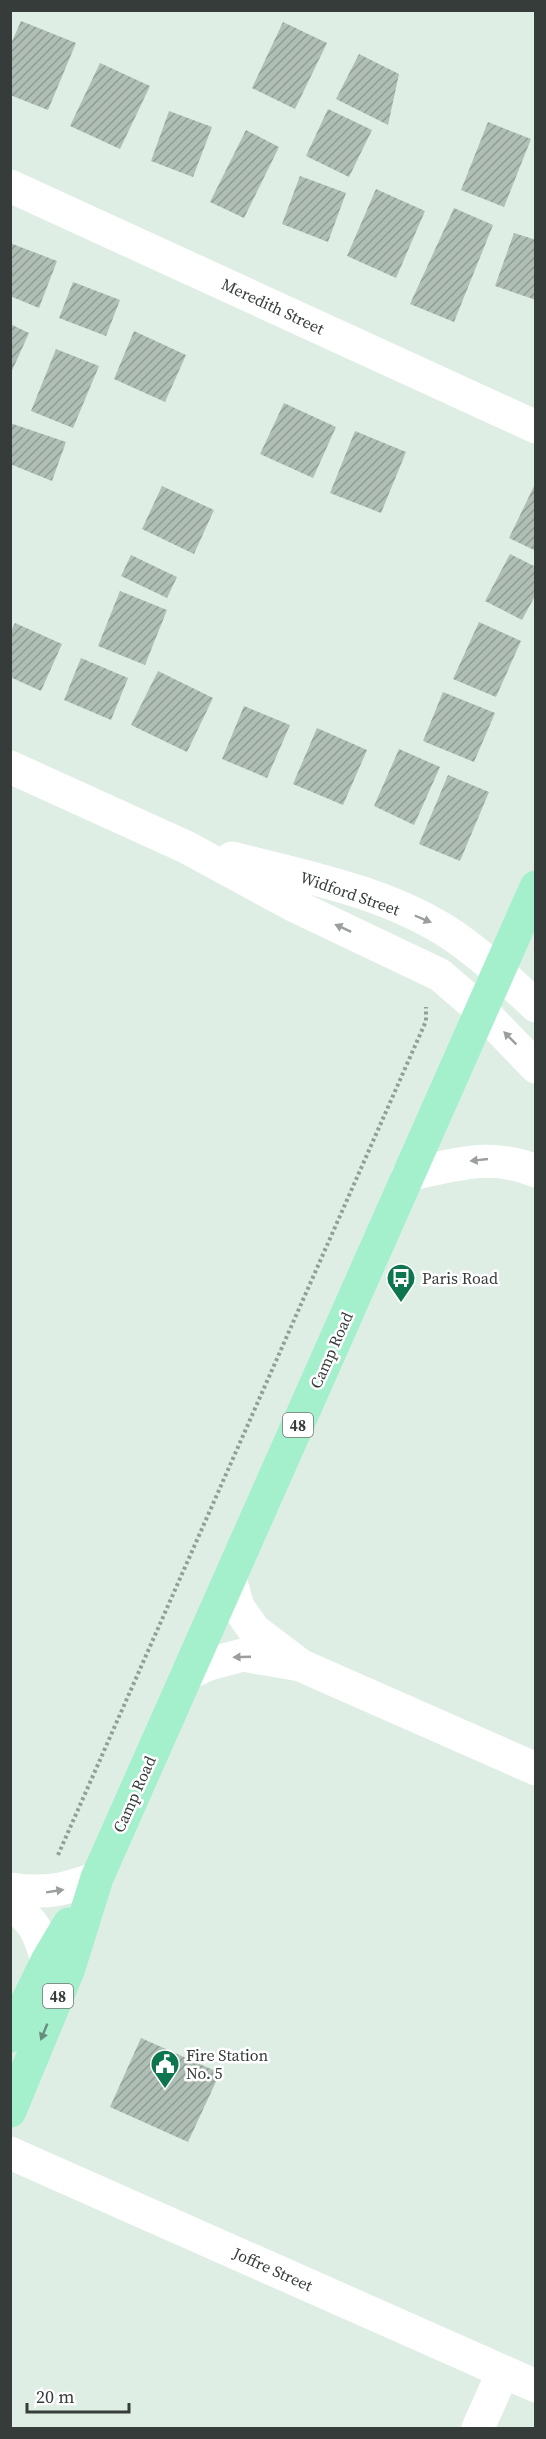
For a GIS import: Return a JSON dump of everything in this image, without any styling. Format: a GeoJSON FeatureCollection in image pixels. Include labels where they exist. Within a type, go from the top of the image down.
{"type":"FeatureCollection","features":[{"type":"Feature","properties":{"kind":"main road","name":"Camp Road"},"geometry":{"type":"LineString","coordinates":[[10,2111],[68,1971],[97,1878],[536,887]]}},
{"type":"Feature","properties":{"kind":"main road","name":"Camp Road"},"geometry":{"type":"LineString","coordinates":[[10,2036],[47,1961],[97,1878]]}},
{"type":"Feature","properties":{"kind":"street","name":"Meredith Street"},"geometry":{"type":"LineString","coordinates":[[10,186],[536,427]]}},
{"type":"Feature","properties":{"kind":"street","name":"Widford Street"},"geometry":{"type":"LineString","coordinates":[[10,767],[186,847],[291,904],[440,975],[482,1011],[536,1067]]}},
{"type":"Feature","properties":{"kind":"street","name":"Widford Street"},"geometry":{"type":"LineString","coordinates":[[186,847],[367,895],[432,922],[456,937],[536,1006]]}},
{"type":"Feature","properties":{"kind":"street"},"geometry":{"type":"LineString","coordinates":[[408,1175],[470,1161],[490,1159],[536,1171]]}},
{"type":"Feature","properties":{"kind":"street"},"geometry":{"type":"LineString","coordinates":[[230,1578],[238,1607],[254,1629],[300,1665]]}},
{"type":"Feature","properties":{"kind":"street"},"geometry":{"type":"LineString","coordinates":[[187,1674],[209,1664],[243,1655],[300,1665],[536,1770]]}},
{"type":"Feature","properties":{"kind":"street"},"geometry":{"type":"LineString","coordinates":[[26,1891],[62,1891],[97,1878]]}},
{"type":"Feature","properties":{"kind":"street"},"geometry":{"type":"LineString","coordinates":[[10,1902],[30,1919],[39,1932],[47,1961]]}},
{"type":"Feature","properties":{"kind":"street","name":"Joffre Street"},"geometry":{"type":"LineString","coordinates":[[10,2153],[536,2386]]}},
{"type":"Feature","properties":{"kind":"street"},"geometry":{"type":"LineString","coordinates":[[478,2428],[503,2372]]}},
{"type":"Feature","properties":{"kind":"path"},"geometry":{"type":"LineString","coordinates":[[26,1891],[426,1021],[424,1012],[440,975]]}},
{"type":"Feature","properties":{"kind":"building"},"geometry":{"type":"Polygon","coordinates":[[[21,21],[76,43],[48,110],[10,95],[10,46],[21,21]]]}},
{"type":"Feature","properties":{"kind":"building"},"geometry":{"type":"Polygon","coordinates":[[[283,22],[327,43],[295,109],[252,88],[283,22]]]}},
{"type":"Feature","properties":{"kind":"building"},"geometry":{"type":"Polygon","coordinates":[[[359,54],[399,74],[388,125],[336,99],[359,54]]]}},
{"type":"Feature","properties":{"kind":"building"},"geometry":{"type":"Polygon","coordinates":[[[100,63],[150,86],[120,149],[70,126],[100,63]]]}},
{"type":"Feature","properties":{"kind":"building"},"geometry":{"type":"Polygon","coordinates":[[[328,109],[372,130],[349,177],[306,156],[328,109]]]}},
{"type":"Feature","properties":{"kind":"building"},"geometry":{"type":"Polygon","coordinates":[[[169,111],[212,127],[193,177],[151,161],[169,111]]]}},
{"type":"Feature","properties":{"kind":"building"},"geometry":{"type":"Polygon","coordinates":[[[488,122],[531,139],[504,207],[461,190],[488,122]]]}},
{"type":"Feature","properties":{"kind":"building"},"geometry":{"type":"Polygon","coordinates":[[[246,130],[279,147],[244,218],[210,202],[246,130]]]}},
{"type":"Feature","properties":{"kind":"building"},"geometry":{"type":"Polygon","coordinates":[[[300,176],[346,193],[328,242],[282,224],[300,176]]]}},
{"type":"Feature","properties":{"kind":"building"},"geometry":{"type":"Polygon","coordinates":[[[376,189],[425,211],[396,278],[347,256],[376,189]]]}},
{"type":"Feature","properties":{"kind":"building"},"geometry":{"type":"Polygon","coordinates":[[[454,208],[493,225],[454,322],[410,304],[454,208]]]}},
{"type":"Feature","properties":{"kind":"building"},"geometry":{"type":"Polygon","coordinates":[[[514,233],[536,240],[536,300],[495,286],[514,233]]]}},
{"type":"Feature","properties":{"kind":"building"},"geometry":{"type":"Polygon","coordinates":[[[10,243],[57,261],[39,308],[10,296],[10,243]]]}},
{"type":"Feature","properties":{"kind":"building"},"geometry":{"type":"Polygon","coordinates":[[[73,282],[120,300],[106,336],[59,318],[73,282]]]}},
{"type":"Feature","properties":{"kind":"building"},"geometry":{"type":"Polygon","coordinates":[[[10,324],[29,333],[10,375],[10,324]]]}},
{"type":"Feature","properties":{"kind":"building"},"geometry":{"type":"Polygon","coordinates":[[[134,331],[186,355],[165,402],[114,379],[134,331]]]}},
{"type":"Feature","properties":{"kind":"building"},"geometry":{"type":"Polygon","coordinates":[[[56,349],[99,366],[73,428],[31,411],[56,349]]]}},
{"type":"Feature","properties":{"kind":"building"},"geometry":{"type":"Polygon","coordinates":[[[284,403],[336,427],[313,478],[260,454],[284,403]]]}},
{"type":"Feature","properties":{"kind":"building"},"geometry":{"type":"Polygon","coordinates":[[[10,423],[66,442],[52,481],[10,464],[10,423]]]}},
{"type":"Feature","properties":{"kind":"building"},"geometry":{"type":"Polygon","coordinates":[[[355,431],[406,452],[381,513],[330,493],[355,431]]]}},
{"type":"Feature","properties":{"kind":"building"},"geometry":{"type":"Polygon","coordinates":[[[536,482],[536,551],[509,538],[536,482]]]}},
{"type":"Feature","properties":{"kind":"building"},"geometry":{"type":"Polygon","coordinates":[[[162,486],[214,510],[194,554],[142,529],[162,486]]]}},
{"type":"Feature","properties":{"kind":"building"},"geometry":{"type":"Polygon","coordinates":[[[510,554],[536,567],[536,594],[522,620],[485,601],[510,554]]]}},
{"type":"Feature","properties":{"kind":"building"},"geometry":{"type":"Polygon","coordinates":[[[131,555],[177,577],[167,598],[121,576],[131,555]]]}},
{"type":"Feature","properties":{"kind":"building"},"geometry":{"type":"Polygon","coordinates":[[[120,591],[167,610],[145,665],[98,646],[120,591]]]}},
{"type":"Feature","properties":{"kind":"building"},"geometry":{"type":"Polygon","coordinates":[[[479,622],[521,641],[496,697],[453,679],[479,622]]]}},
{"type":"Feature","properties":{"kind":"building"},"geometry":{"type":"Polygon","coordinates":[[[15,623],[62,644],[41,691],[10,677],[10,633],[15,623]]]}},
{"type":"Feature","properties":{"kind":"building"},"geometry":{"type":"Polygon","coordinates":[[[81,658],[128,678],[111,720],[64,700],[81,658]]]}},
{"type":"Feature","properties":{"kind":"building"},"geometry":{"type":"Polygon","coordinates":[[[158,671],[213,698],[187,752],[131,725],[158,671]]]}},
{"type":"Feature","properties":{"kind":"building"},"geometry":{"type":"Polygon","coordinates":[[[443,692],[495,713],[474,762],[423,741],[443,692]]]}},
{"type":"Feature","properties":{"kind":"building"},"geometry":{"type":"Polygon","coordinates":[[[244,706],[290,725],[267,778],[222,759],[244,706]]]}},
{"type":"Feature","properties":{"kind":"building"},"geometry":{"type":"Polygon","coordinates":[[[317,728],[367,750],[343,805],[293,784],[317,728]]]}},
{"type":"Feature","properties":{"kind":"building"},"geometry":{"type":"Polygon","coordinates":[[[399,749],[440,767],[414,825],[374,806],[399,749]]]}},
{"type":"Feature","properties":{"kind":"building"},"geometry":{"type":"Polygon","coordinates":[[[448,775],[489,792],[460,861],[419,844],[448,775]]]}},
{"type":"Feature","properties":{"kind":"building","name":"Fire Station No. 5"},"geometry":{"type":"Polygon","coordinates":[[[141,2038],[220,2073],[188,2142],[110,2107],[141,2038]]]}},
{"type":"Feature","properties":{"kind":"place","name":"Paris Road"},"geometry":{"type":"Point","coordinates":[401,1304]}},
{"type":"Feature","properties":{"kind":"place","name":"Fire Station No. 5"},"geometry":{"type":"Point","coordinates":[165,2090]}}]}
